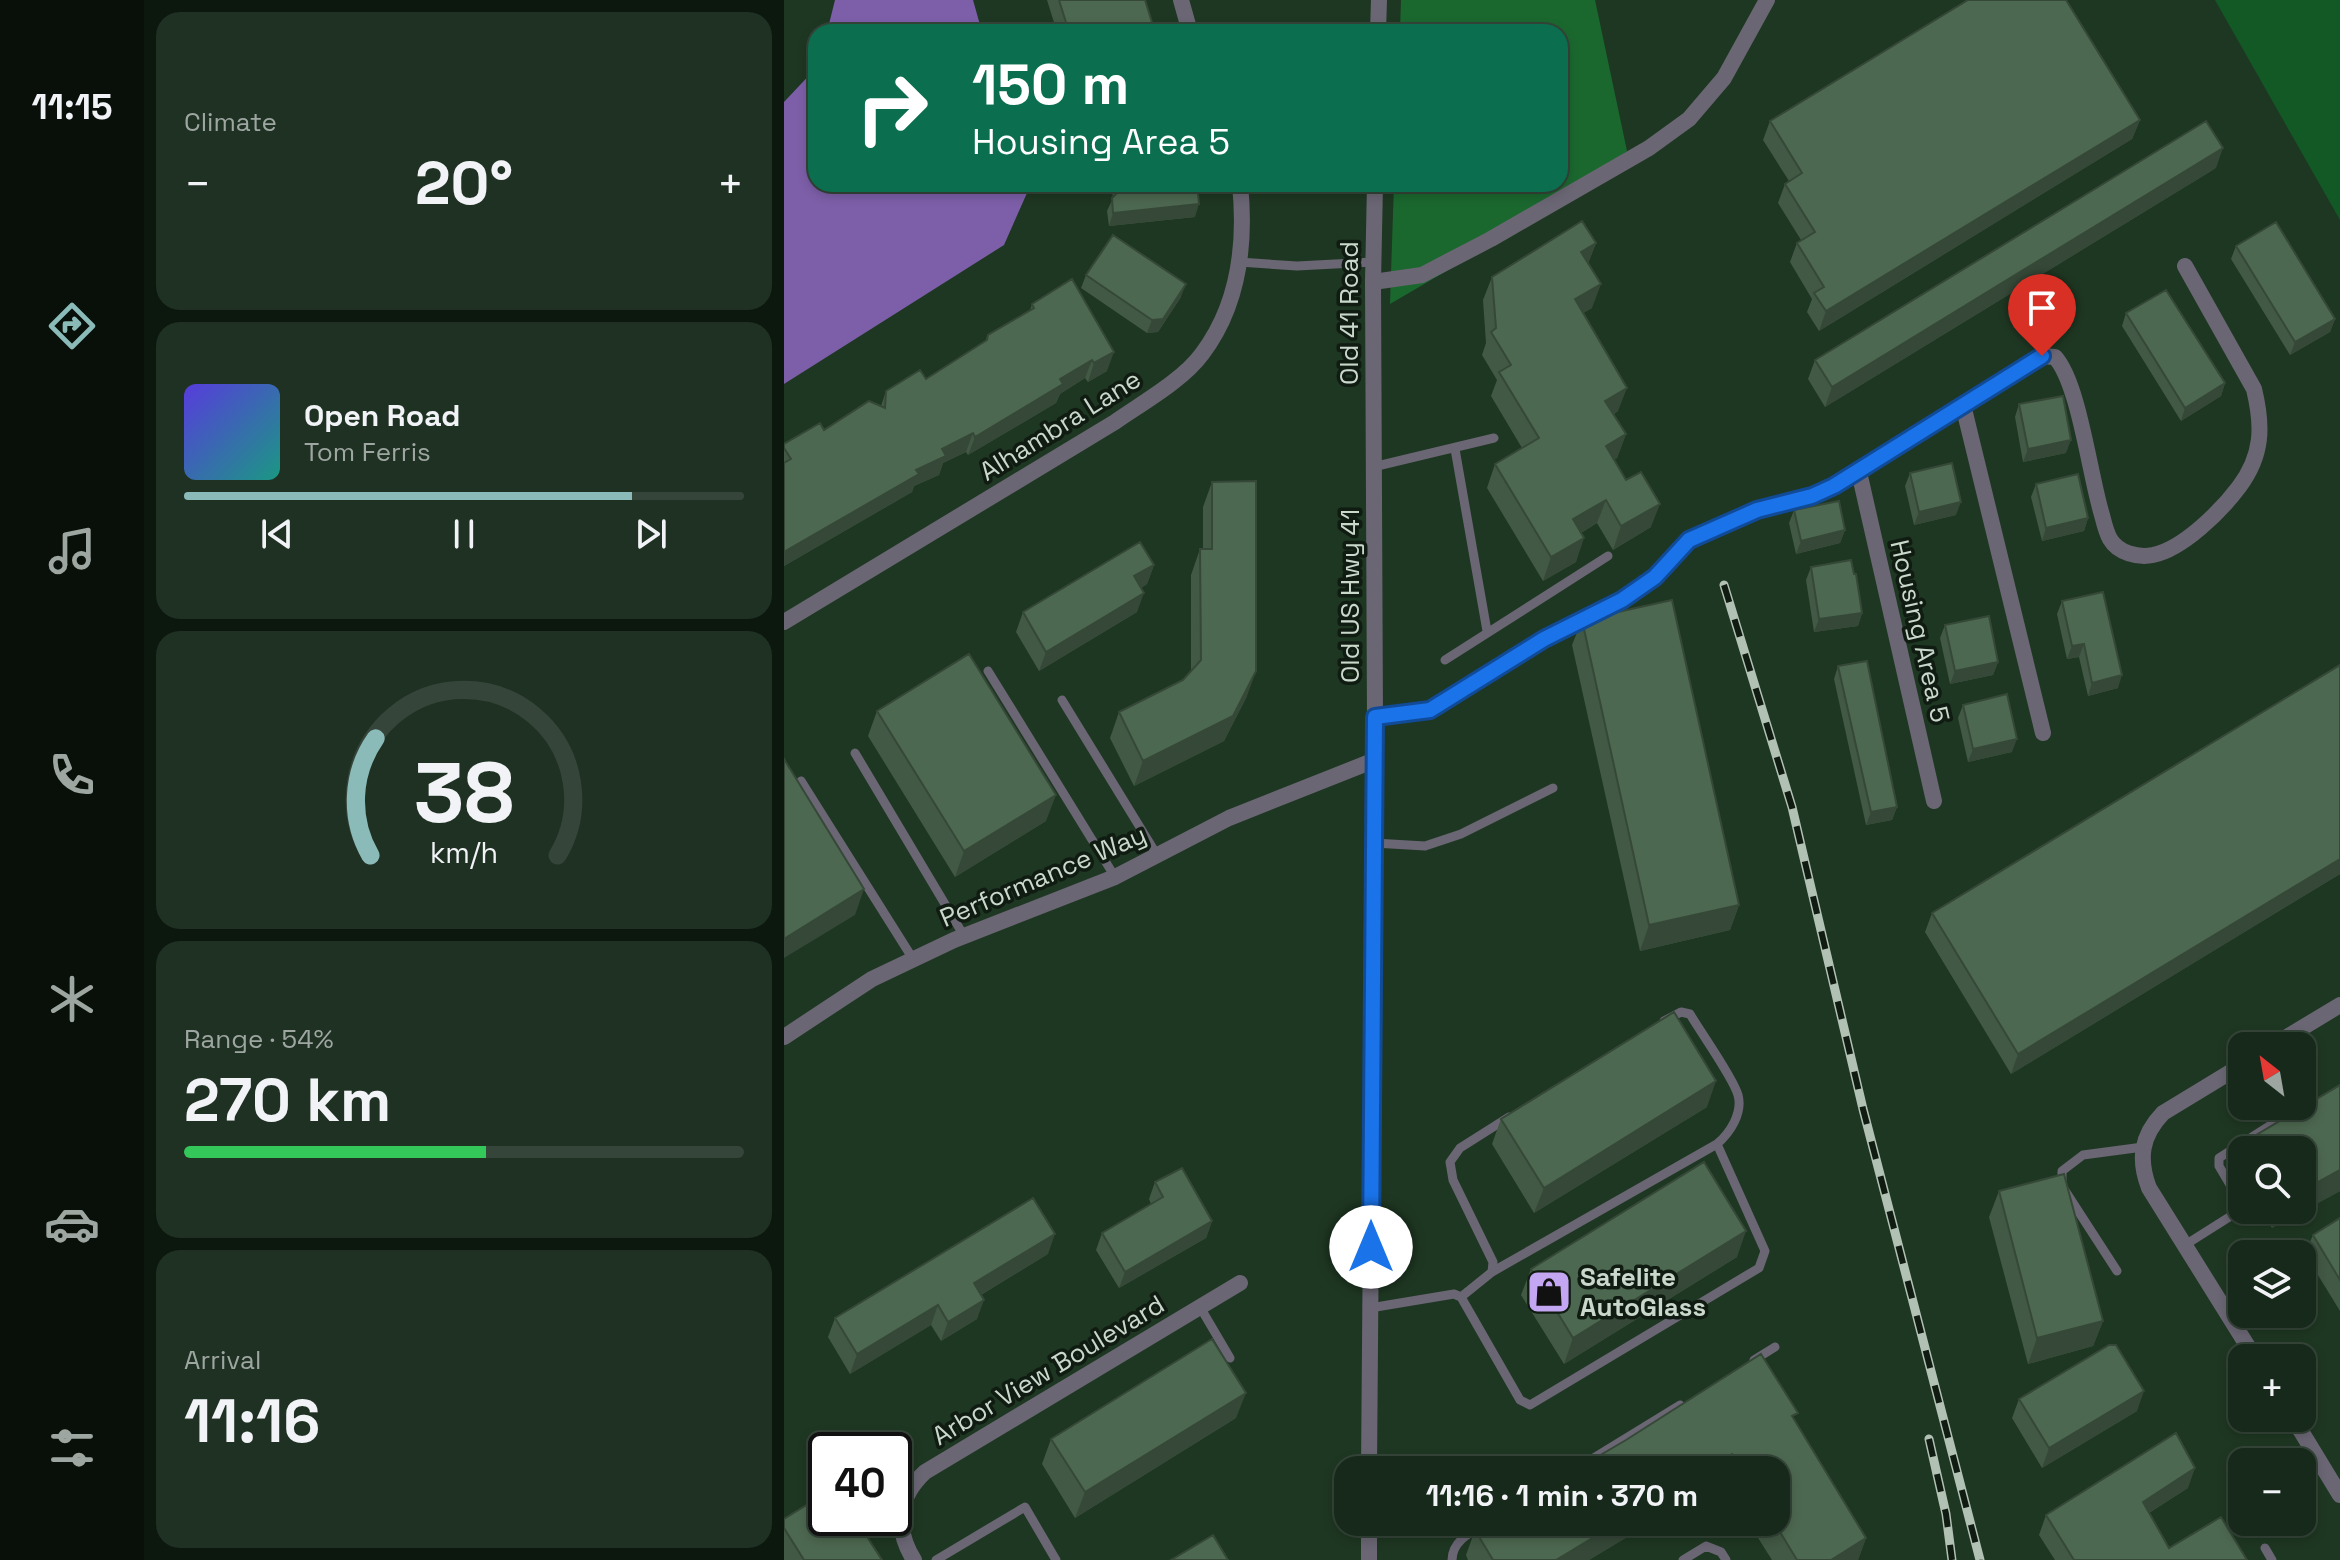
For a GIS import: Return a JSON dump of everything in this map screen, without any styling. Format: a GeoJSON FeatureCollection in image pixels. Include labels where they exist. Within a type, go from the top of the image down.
{"type":"FeatureCollection","features":[{"type":"Feature","properties":{"kind":"street"},"geometry":{"type":"LineString","coordinates":[[1181,0],[1188,24]]}},
{"type":"Feature","properties":{"kind":"street"},"geometry":{"type":"LineString","coordinates":[[1378,24],[1379,0]]}},
{"type":"Feature","properties":{"kind":"street"},"geometry":{"type":"LineString","coordinates":[[1373,282],[1422,275],[1649,148],[1689,119],[1724,78],[1767,0]]}},
{"type":"Feature","properties":{"kind":"street","name":"Alhambra Lane"},"geometry":{"type":"LineString","coordinates":[[784,622],[1115,422],[1163,389],[1201,356],[1230,300],[1244,220],[1241,192]]}},
{"type":"Feature","properties":{"kind":"street","name":"Old 41 Road"},"geometry":{"type":"LineString","coordinates":[[1373,442],[1375,192]]}},
{"type":"Feature","properties":{"kind":"street"},"geometry":{"type":"LineString","coordinates":[[1375,717],[1430,710],[1544,639],[1622,600],[1655,577],[1689,540],[1757,510],[1812,496],[1859,472],[2042,356],[2055,357],[2069,379],[2109,538],[2123,551],[2140,557],[2157,554],[2180,544],[2214,515],[2240,486],[2259,450],[2260,435],[2254,389],[2185,266]]}},
{"type":"Feature","properties":{"kind":"street"},"geometry":{"type":"LineString","coordinates":[[1963,405],[2043,733]]}},
{"type":"Feature","properties":{"kind":"street","name":"Old US Hwy 41"},"geometry":{"type":"LineString","coordinates":[[1369,1456],[1375,760],[1373,442]]}},
{"type":"Feature","properties":{"kind":"street","name":"Housing Area 5"},"geometry":{"type":"LineString","coordinates":[[1859,472],[1934,801]]}},
{"type":"Feature","properties":{"kind":"street","name":"Performance Way"},"geometry":{"type":"LineString","coordinates":[[784,1037],[839,998],[913,959],[1115,877],[1229,818],[1375,760]]}},
{"type":"Feature","properties":{"kind":"street"},"geometry":{"type":"LineString","coordinates":[[2295,1032],[2340,1005]]}},
{"type":"Feature","properties":{"kind":"street"},"geometry":{"type":"LineString","coordinates":[[2228,1074],[2163,1113],[2153,1123],[2143,1147],[2142,1171],[2149,1188],[2246,1344]]}},
{"type":"Feature","properties":{"kind":"street","name":"Arbor View Boulevard"},"geometry":{"type":"LineString","coordinates":[[914,1560],[901,1531],[901,1515],[912,1484],[925,1472],[1240,1283]]}},
{"type":"Feature","properties":{"kind":"street"},"geometry":{"type":"LineString","coordinates":[[2302,1432],[2340,1495]]}},
{"type":"Feature","properties":{"kind":"street"},"geometry":{"type":"LineString","coordinates":[[1369,1536],[1369,1560]]}},
{"type":"Feature","properties":{"kind":"lane"},"geometry":{"type":"LineString","coordinates":[[1239,262],[1297,266],[1373,262]]}},
{"type":"Feature","properties":{"kind":"lane"},"geometry":{"type":"LineString","coordinates":[[1373,467],[1494,438]]}},
{"type":"Feature","properties":{"kind":"lane"},"geometry":{"type":"LineString","coordinates":[[1455,449],[1487,631]]}},
{"type":"Feature","properties":{"kind":"lane"},"geometry":{"type":"LineString","coordinates":[[1445,660],[1608,556]]}},
{"type":"Feature","properties":{"kind":"lane"},"geometry":{"type":"LineString","coordinates":[[988,671],[1115,877]]}},
{"type":"Feature","properties":{"kind":"lane"},"geometry":{"type":"LineString","coordinates":[[1062,700],[1157,855]]}},
{"type":"Feature","properties":{"kind":"lane"},"geometry":{"type":"LineString","coordinates":[[855,753],[964,936]]}},
{"type":"Feature","properties":{"kind":"lane"},"geometry":{"type":"LineString","coordinates":[[801,781],[913,959]]}},
{"type":"Feature","properties":{"kind":"lane"},"geometry":{"type":"LineString","coordinates":[[1374,843],[1425,846],[1461,834],[1553,788]]}},
{"type":"Feature","properties":{"kind":"lane"},"geometry":{"type":"LineString","coordinates":[[1461,1297],[1492,1272],[1726,1137],[1737,1117],[1738,1093],[1690,1014],[1677,1013],[1651,1029]]}},
{"type":"Feature","properties":{"kind":"lane"},"geometry":{"type":"LineString","coordinates":[[1492,1272],[1493,1262],[1453,1180],[1450,1162],[1460,1148],[1524,1108]]}},
{"type":"Feature","properties":{"kind":"lane"},"geometry":{"type":"LineString","coordinates":[[2254,1136],[2279,1120]]}},
{"type":"Feature","properties":{"kind":"lane"},"geometry":{"type":"LineString","coordinates":[[1370,1308],[1454,1294],[1461,1297],[1520,1400],[1525,1404],[1535,1404],[1759,1268],[1765,1251],[1717,1144]]}},
{"type":"Feature","properties":{"kind":"lane"},"geometry":{"type":"LineString","coordinates":[[2117,1271],[2062,1186],[2062,1171],[2083,1155],[2143,1147]]}},
{"type":"Feature","properties":{"kind":"lane"},"geometry":{"type":"LineString","coordinates":[[2228,1152],[2219,1158],[2219,1166],[2228,1182]]}},
{"type":"Feature","properties":{"kind":"lane"},"geometry":{"type":"LineString","coordinates":[[2185,1245],[2228,1216]]}},
{"type":"Feature","properties":{"kind":"lane"},"geometry":{"type":"LineString","coordinates":[[1200,1307],[1230,1358]]}},
{"type":"Feature","properties":{"kind":"lane"},"geometry":{"type":"LineString","coordinates":[[1748,1364],[1775,1347]]}},
{"type":"Feature","properties":{"kind":"lane"},"geometry":{"type":"LineString","coordinates":[[1597,1456],[1695,1396]]}},
{"type":"Feature","properties":{"kind":"lane"},"geometry":{"type":"LineString","coordinates":[[936,1560],[1025,1507],[1056,1560]]}},
{"type":"Feature","properties":{"kind":"lane"},"geometry":{"type":"LineString","coordinates":[[1452,1560],[1452,1553],[1464,1536]]}},
{"type":"Feature","properties":{"kind":"lane"},"geometry":{"type":"LineString","coordinates":[[1683,1560],[1706,1546],[1721,1552],[1726,1560]]}},
{"type":"Feature","properties":{"kind":"lane"},"geometry":{"type":"LineString","coordinates":[[2265,1548],[2272,1560]]}},
{"type":"Feature","properties":{"kind":"green space"},"geometry":{"type":"Polygon","coordinates":[[[1401,0],[1595,0],[1627,151],[1561,204],[1390,304],[1394,192],[1568,192],[1568,24],[1400,24],[1401,0]]]}},
{"type":"Feature","properties":{"kind":"green space"},"geometry":{"type":"Polygon","coordinates":[[[2215,0],[2340,0],[2340,220],[2215,0]]]}},
{"type":"Feature","properties":{"kind":"shaded area"},"geometry":{"type":"Polygon","coordinates":[[[835,0],[973,0],[980,24],[829,24],[835,0]]]}},
{"type":"Feature","properties":{"kind":"shaded area"},"geometry":{"type":"Polygon","coordinates":[[[808,76],[808,192],[1027,193],[1004,245],[784,384],[784,102],[808,76]]]}},
{"type":"Feature","properties":{"kind":"building"},"geometry":{"type":"Polygon","coordinates":[[[1059,0],[1145,0],[1152,24],[1066,24],[1059,0]]]}},
{"type":"Feature","properties":{"kind":"building"},"geometry":{"type":"Polygon","coordinates":[[[1968,0],[2066,0],[2140,120],[1826,311],[1814,293],[1824,287],[1797,243],[1815,232],[1785,184],[1802,173],[1770,121],[1968,0]]]}},
{"type":"Feature","properties":{"kind":"building"},"geometry":{"type":"Polygon","coordinates":[[[2206,121],[2223,148],[1832,387],[1815,360],[2206,121]]]}},
{"type":"Feature","properties":{"kind":"building"},"geometry":{"type":"Polygon","coordinates":[[[1118,192],[1198,192],[1199,204],[1113,213],[1112,198],[1118,192]]]}},
{"type":"Feature","properties":{"kind":"building"},"geometry":{"type":"Polygon","coordinates":[[[1582,221],[1596,243],[1581,252],[1601,284],[1575,299],[1627,388],[1605,401],[1626,434],[1606,446],[1626,480],[1641,472],[1660,504],[1621,526],[1606,500],[1573,519],[1584,538],[1551,557],[1495,464],[1539,438],[1499,372],[1511,365],[1491,332],[1496,328],[1492,277],[1582,221]]]}},
{"type":"Feature","properties":{"kind":"building"},"geometry":{"type":"Polygon","coordinates":[[[2276,222],[2335,319],[2295,342],[2236,246],[2276,222]]]}},
{"type":"Feature","properties":{"kind":"building"},"geometry":{"type":"Polygon","coordinates":[[[1113,235],[1186,284],[1163,319],[1152,320],[1086,275],[1113,235]]]}},
{"type":"Feature","properties":{"kind":"building"},"geometry":{"type":"Polygon","coordinates":[[[1072,279],[1114,352],[1094,363],[1092,360],[1060,379],[1063,384],[975,437],[973,433],[942,449],[946,456],[916,470],[919,474],[784,552],[784,463],[791,459],[784,444],[820,423],[824,430],[869,401],[885,408],[886,391],[920,370],[926,379],[987,340],[988,335],[1034,308],[1032,304],[1072,279]]]}},
{"type":"Feature","properties":{"kind":"building"},"geometry":{"type":"Polygon","coordinates":[[[2166,290],[2225,383],[2185,408],[2126,313],[2166,290]]]}},
{"type":"Feature","properties":{"kind":"building"},"geometry":{"type":"Polygon","coordinates":[[[2063,396],[2071,440],[2028,449],[2019,404],[2063,396]]]}},
{"type":"Feature","properties":{"kind":"building"},"geometry":{"type":"Polygon","coordinates":[[[1952,463],[1961,502],[1919,512],[1910,473],[1952,463]]]}},
{"type":"Feature","properties":{"kind":"building"},"geometry":{"type":"Polygon","coordinates":[[[2078,474],[2088,518],[2046,528],[2036,484],[2078,474]]]}},
{"type":"Feature","properties":{"kind":"building"},"geometry":{"type":"Polygon","coordinates":[[[1256,481],[1256,671],[1233,716],[1143,761],[1119,712],[1183,680],[1201,660],[1200,549],[1212,549],[1212,482],[1256,481]]]}},
{"type":"Feature","properties":{"kind":"building"},"geometry":{"type":"Polygon","coordinates":[[[1839,501],[1845,530],[1801,541],[1794,510],[1839,501]]]}},
{"type":"Feature","properties":{"kind":"building"},"geometry":{"type":"Polygon","coordinates":[[[1140,542],[1154,565],[1134,576],[1144,593],[1046,652],[1023,612],[1140,542]]]}},
{"type":"Feature","properties":{"kind":"building"},"geometry":{"type":"Polygon","coordinates":[[[1851,560],[1862,613],[1819,619],[1811,567],[1851,560]]]}},
{"type":"Feature","properties":{"kind":"building"},"geometry":{"type":"Polygon","coordinates":[[[2103,592],[2122,675],[2092,683],[2084,644],[2072,646],[2062,601],[2103,592]]]}},
{"type":"Feature","properties":{"kind":"building"},"geometry":{"type":"Polygon","coordinates":[[[1672,600],[1739,905],[1649,925],[1582,620],[1672,600]]]}},
{"type":"Feature","properties":{"kind":"building"},"geometry":{"type":"Polygon","coordinates":[[[1989,616],[1998,662],[1955,671],[1945,625],[1989,616]]]}},
{"type":"Feature","properties":{"kind":"building"},"geometry":{"type":"Polygon","coordinates":[[[969,654],[1056,795],[964,851],[877,711],[969,654]]]}},
{"type":"Feature","properties":{"kind":"building"},"geometry":{"type":"Polygon","coordinates":[[[1867,661],[1897,807],[1871,812],[1838,666],[1867,661]]]}},
{"type":"Feature","properties":{"kind":"building"},"geometry":{"type":"Polygon","coordinates":[[[2340,665],[2340,859],[2018,1054],[1932,913],[2340,665]]]}},
{"type":"Feature","properties":{"kind":"building"},"geometry":{"type":"Polygon","coordinates":[[[2007,694],[2017,739],[1973,749],[1963,705],[2007,694]]]}},
{"type":"Feature","properties":{"kind":"building"},"geometry":{"type":"Polygon","coordinates":[[[784,759],[864,889],[784,939],[784,759]]]}},
{"type":"Feature","properties":{"kind":"building"},"geometry":{"type":"Polygon","coordinates":[[[1674,1012],[1716,1081],[1544,1188],[1501,1119],[1674,1012]]]}},
{"type":"Feature","properties":{"kind":"building"},"geometry":{"type":"Polygon","coordinates":[[[2340,1085],[2340,1170],[2316,1183],[2316,1136],[2254,1136],[2281,1120],[2316,1120],[2316,1099],[2340,1085]]]}},
{"type":"Feature","properties":{"kind":"building"},"geometry":{"type":"Polygon","coordinates":[[[1704,1162],[1746,1231],[1573,1338],[1531,1269],[1704,1162]]]}},
{"type":"Feature","properties":{"kind":"building"},"geometry":{"type":"Polygon","coordinates":[[[1182,1168],[1212,1221],[1125,1272],[1102,1233],[1163,1197],[1155,1182],[1182,1168]]]}},
{"type":"Feature","properties":{"kind":"building"},"geometry":{"type":"Polygon","coordinates":[[[2064,1174],[2103,1321],[2037,1338],[1999,1191],[2064,1174]]]}},
{"type":"Feature","properties":{"kind":"building"},"geometry":{"type":"Polygon","coordinates":[[[1033,1198],[1055,1234],[974,1283],[984,1300],[948,1322],[938,1305],[857,1354],[835,1318],[1033,1198]]]}},
{"type":"Feature","properties":{"kind":"building"},"geometry":{"type":"Polygon","coordinates":[[[2340,1218],[2340,1280],[2316,1240],[2313,1235],[2340,1218]]]}},
{"type":"Feature","properties":{"kind":"building"},"geometry":{"type":"Polygon","coordinates":[[[1212,1339],[1246,1393],[1085,1492],[1051,1439],[1212,1339]]]}},
{"type":"Feature","properties":{"kind":"building"},"geometry":{"type":"Polygon","coordinates":[[[2109,1345],[2116,1345],[2144,1391],[2049,1448],[2019,1399],[2109,1345]]]}},
{"type":"Feature","properties":{"kind":"building"},"geometry":{"type":"Polygon","coordinates":[[[1761,1354],[1798,1413],[1792,1416],[1866,1538],[1831,1560],[1797,1560],[1782,1536],[1790,1536],[1790,1456],[1599,1456],[1761,1354]]]}},
{"type":"Feature","properties":{"kind":"building"},"geometry":{"type":"Polygon","coordinates":[[[2176,1433],[2195,1468],[2143,1502],[2169,1548],[2221,1517],[2228,1529],[2228,1536],[2232,1536],[2247,1560],[2074,1560],[2046,1515],[2176,1433]]]}},
{"type":"Feature","properties":{"kind":"building"},"geometry":{"type":"Polygon","coordinates":[[[808,1504],[808,1536],[867,1536],[882,1560],[804,1560],[784,1528],[784,1519],[808,1504]]]}},
{"type":"Feature","properties":{"kind":"building"},"geometry":{"type":"Polygon","coordinates":[[[1213,1535],[1228,1560],[1171,1560],[1213,1535]]]}},
{"type":"Feature","properties":{"kind":"building"},"geometry":{"type":"Polygon","coordinates":[[[1479,1536],[1596,1536],[1556,1560],[1493,1560],[1479,1536]]]}},
{"type":"Feature","properties":{"kind":"railway"},"geometry":{"type":"LineString","coordinates":[[1724,585],[1792,807],[1863,1109],[1980,1560]]}},
{"type":"Feature","properties":{"kind":"railway"},"geometry":{"type":"LineString","coordinates":[[1929,1439],[1946,1514],[1952,1560]]}},
{"type":"Feature","properties":{"kind":"place","name":"Safelite AutoGlass"},"geometry":{"type":"Point","coordinates":[1549,1292]}},
{"type":"Feature","properties":{"kind":"route"},"geometry":{"type":"LineString","coordinates":[[1371,1247],[1375,717],[1430,710],[1544,639],[1622,600],[1655,577],[1689,540],[1757,510],[1812,496],[1834,486],[2042,356]]}}]}
